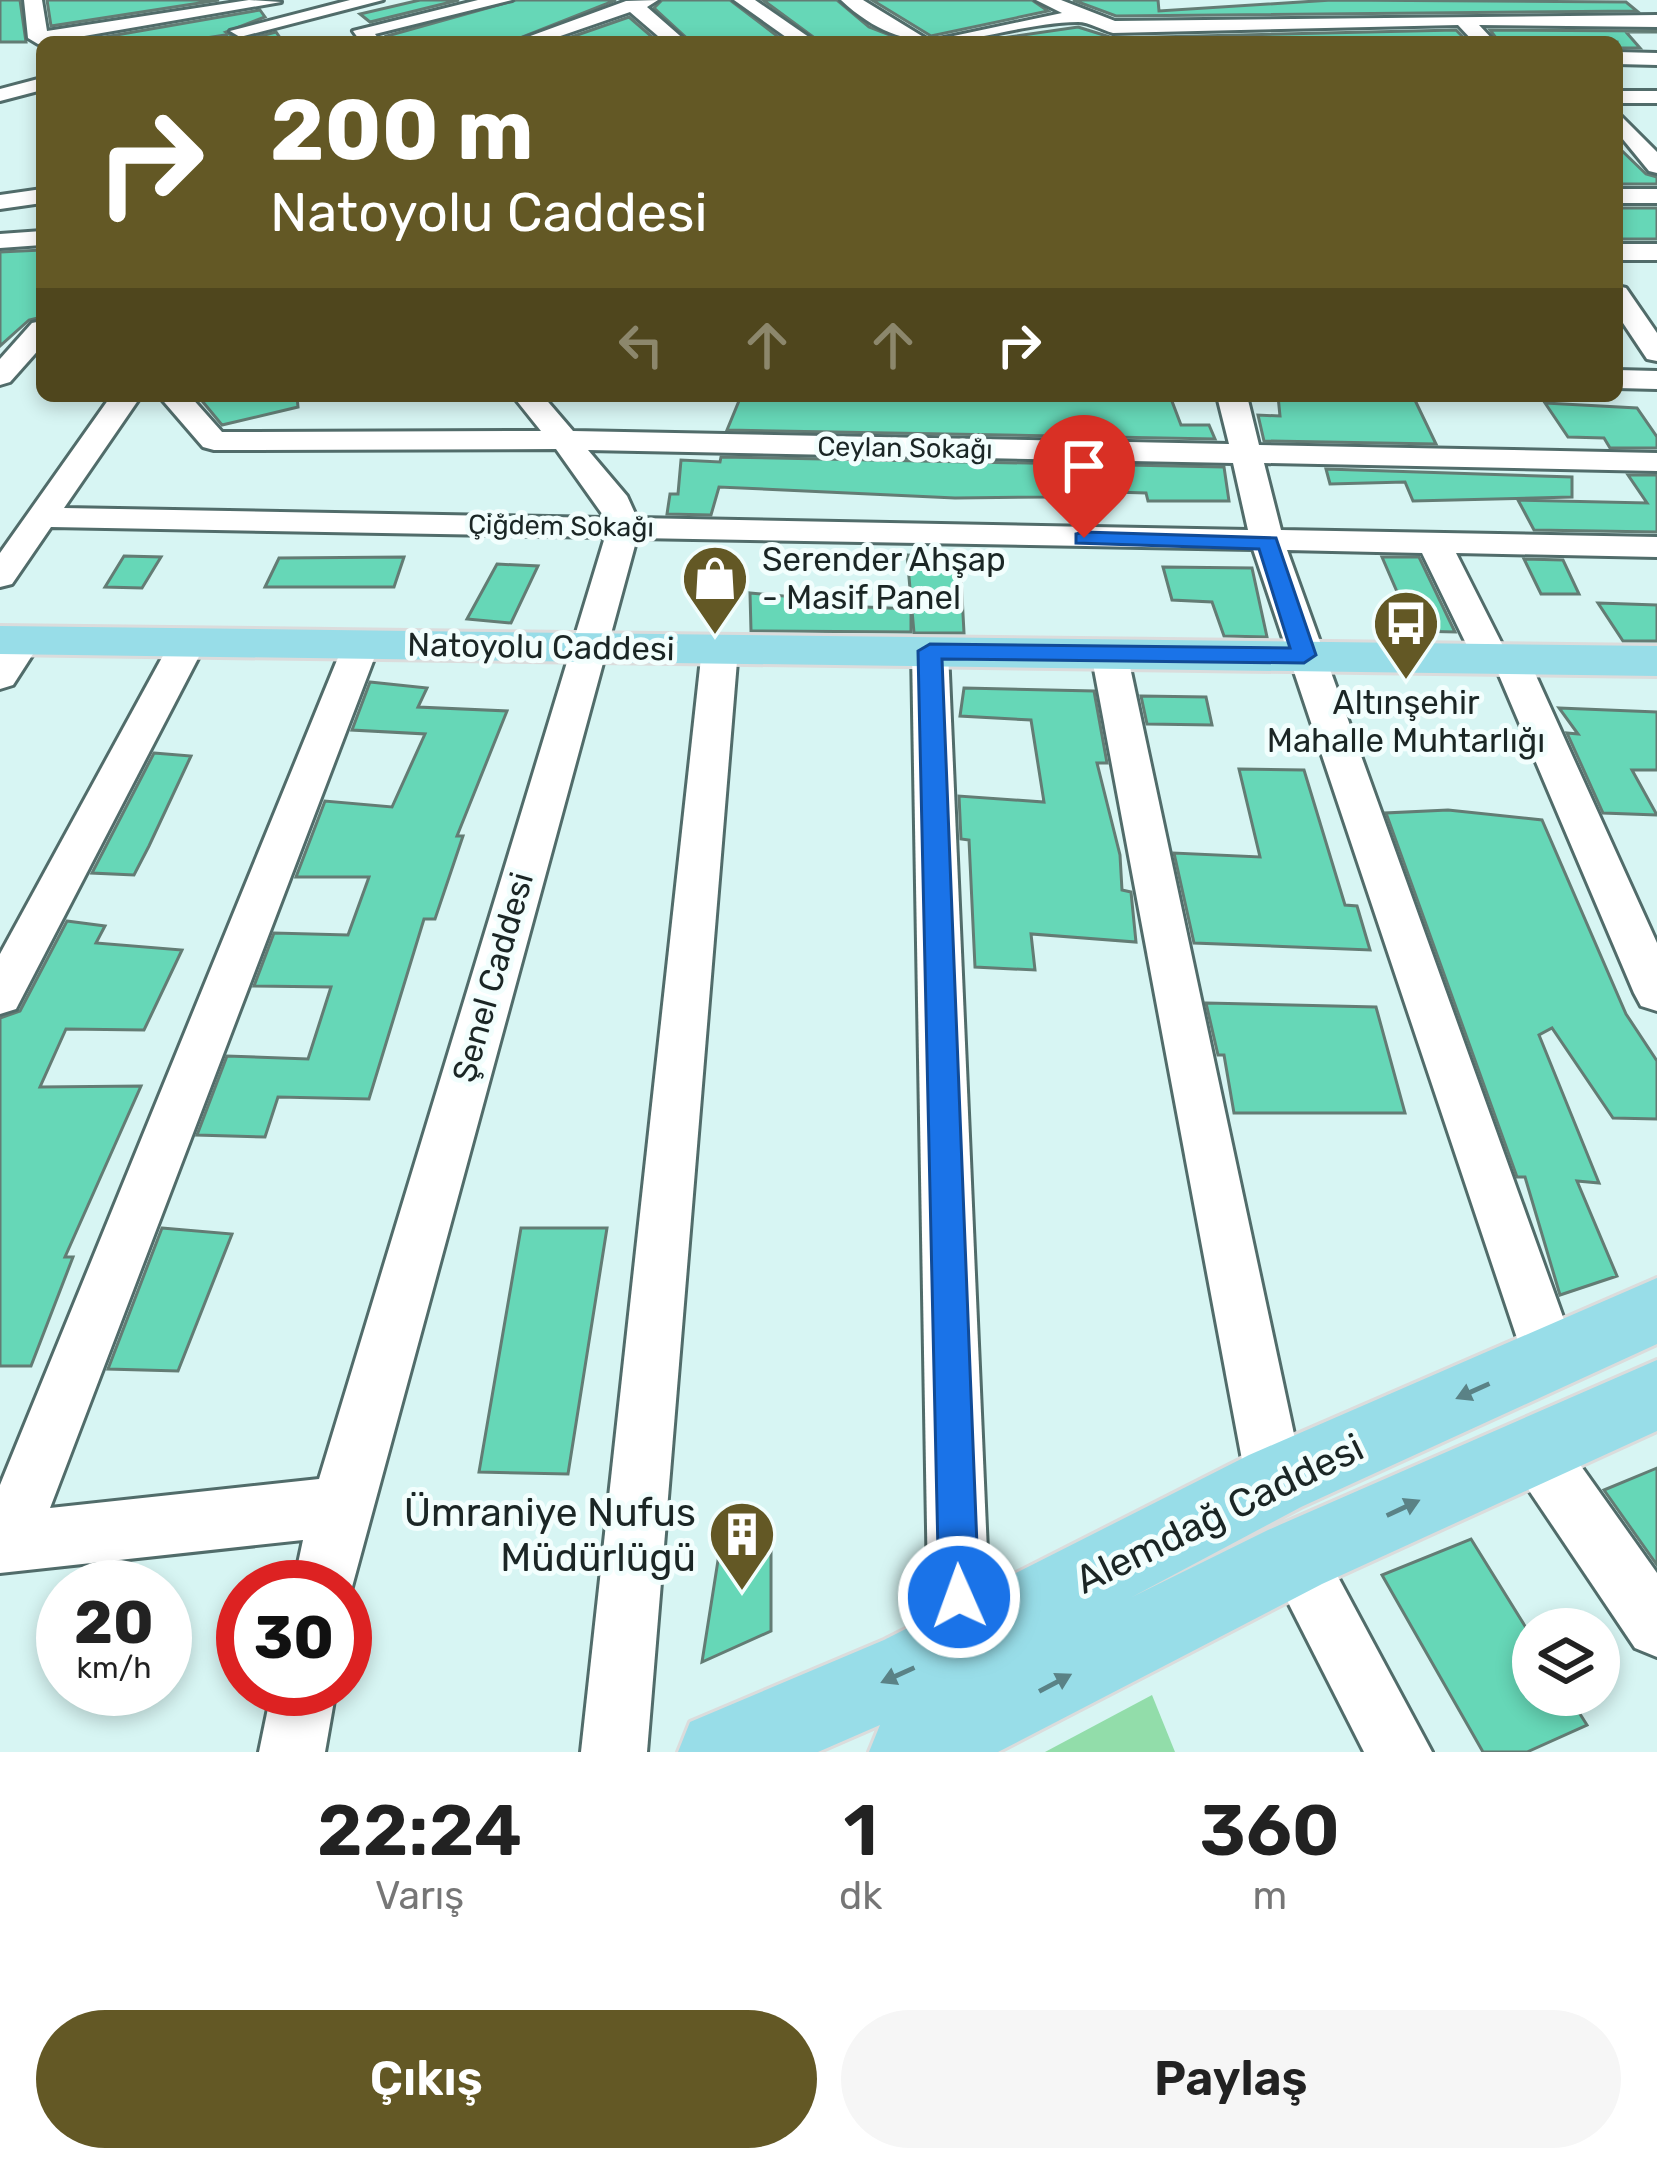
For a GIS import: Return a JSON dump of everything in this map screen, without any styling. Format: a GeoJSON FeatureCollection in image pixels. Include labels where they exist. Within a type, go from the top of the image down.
{"type":"FeatureCollection","features":[{"type":"Feature","properties":{"kind":"main road","name":"Natoyolu Caddesi"},"geometry":{"type":"LineString","coordinates":[[8,652],[189,641],[1657,661]]}},
{"type":"Feature","properties":{"kind":"main road","name":"Alemdağ Caddesi"},"geometry":{"type":"LineString","coordinates":[[720,1752],[960,1644],[1275,1481],[1657,1310]]}},
{"type":"Feature","properties":{"kind":"main road","name":"Alemdağ Caddesi"},"geometry":{"type":"LineString","coordinates":[[911,1752],[1295,1557],[1657,1395]]}},
{"type":"Feature","properties":{"kind":"street"},"geometry":{"type":"LineString","coordinates":[[32,0],[38,36]]}},
{"type":"Feature","properties":{"kind":"street"},"geometry":{"type":"LineString","coordinates":[[220,36],[374,0]]}},
{"type":"Feature","properties":{"kind":"street"},"geometry":{"type":"LineString","coordinates":[[367,36],[363,31],[503,0]]}},
{"type":"Feature","properties":{"kind":"street"},"geometry":{"type":"LineString","coordinates":[[743,0],[797,36]]}},
{"type":"Feature","properties":{"kind":"street"},"geometry":{"type":"LineString","coordinates":[[850,0],[911,36]]}},
{"type":"Feature","properties":{"kind":"street"},"geometry":{"type":"LineString","coordinates":[[1046,0],[1080,17]]}},
{"type":"Feature","properties":{"kind":"street"},"geometry":{"type":"LineString","coordinates":[[51,36],[271,1],[296,36]]}},
{"type":"Feature","properties":{"kind":"street"},"geometry":{"type":"LineString","coordinates":[[550,36],[641,3],[671,36]]}},
{"type":"Feature","properties":{"kind":"street"},"geometry":{"type":"LineString","coordinates":[[989,9],[1036,36]]}},
{"type":"Feature","properties":{"kind":"street"},"geometry":{"type":"LineString","coordinates":[[971,36],[1080,17],[1215,24],[1657,21]]}},
{"type":"Feature","properties":{"kind":"street"},"geometry":{"type":"LineString","coordinates":[[1463,20],[1479,36]]}},
{"type":"Feature","properties":{"kind":"street"},"geometry":{"type":"LineString","coordinates":[[1215,24],[1224,36]]}},
{"type":"Feature","properties":{"kind":"street"},"geometry":{"type":"LineString","coordinates":[[1623,58],[1657,59]]}},
{"type":"Feature","properties":{"kind":"street"},"geometry":{"type":"LineString","coordinates":[[0,95],[36,85]]}},
{"type":"Feature","properties":{"kind":"street"},"geometry":{"type":"LineString","coordinates":[[1623,97],[1657,97]]}},
{"type":"Feature","properties":{"kind":"street"},"geometry":{"type":"LineString","coordinates":[[1623,125],[1657,166]]}},
{"type":"Feature","properties":{"kind":"street"},"geometry":{"type":"LineString","coordinates":[[1623,196],[1657,196]]}},
{"type":"Feature","properties":{"kind":"street"},"geometry":{"type":"LineString","coordinates":[[0,202],[36,197]]}},
{"type":"Feature","properties":{"kind":"street"},"geometry":{"type":"LineString","coordinates":[[1623,252],[1657,252]]}},
{"type":"Feature","properties":{"kind":"street"},"geometry":{"type":"LineString","coordinates":[[1631,309],[1657,353]]}},
{"type":"Feature","properties":{"kind":"street"},"geometry":{"type":"LineString","coordinates":[[0,376],[36,335]]}},
{"type":"Feature","properties":{"kind":"street"},"geometry":{"type":"LineString","coordinates":[[1623,380],[1657,380]]}},
{"type":"Feature","properties":{"kind":"street"},"geometry":{"type":"LineString","coordinates":[[0,577],[47,517],[123,402]]}},
{"type":"Feature","properties":{"kind":"street","name":"Ceylan Sokağı"},"geometry":{"type":"LineString","coordinates":[[179,402],[214,441],[567,440],[1657,462]]}},
{"type":"Feature","properties":{"kind":"street"},"geometry":{"type":"LineString","coordinates":[[533,402],[616,503],[624,527]]}},
{"type":"Feature","properties":{"kind":"street"},"geometry":{"type":"LineString","coordinates":[[1234,402],[1268,543],[1304,655],[1550,1356]]}},
{"type":"Feature","properties":{"kind":"street","name":"Çiğdem Sokağı"},"geometry":{"type":"LineString","coordinates":[[47,517],[1657,547]]}},
{"type":"Feature","properties":{"kind":"street","name":"Şenel Caddesi"},"geometry":{"type":"LineString","coordinates":[[329,1560],[340,1506],[586,644],[624,527]]}},
{"type":"Feature","properties":{"kind":"street"},"geometry":{"type":"LineString","coordinates":[[1435,544],[1500,658],[1657,993]]}},
{"type":"Feature","properties":{"kind":"street"},"geometry":{"type":"LineString","coordinates":[[0,996],[189,641]]}},
{"type":"Feature","properties":{"kind":"street"},"geometry":{"type":"LineString","coordinates":[[340,1506],[3,1542],[362,643]]}},
{"type":"Feature","properties":{"kind":"street"},"geometry":{"type":"LineString","coordinates":[[614,1752],[719,650]]}},
{"type":"Feature","properties":{"kind":"street"},"geometry":{"type":"LineString","coordinates":[[930,651],[960,1644]]}},
{"type":"Feature","properties":{"kind":"street"},"geometry":{"type":"LineString","coordinates":[[1109,653],[1275,1481]]}},
{"type":"Feature","properties":{"kind":"street"},"geometry":{"type":"LineString","coordinates":[[1534,1448],[1657,1625]]}},
{"type":"Feature","properties":{"kind":"street"},"geometry":{"type":"LineString","coordinates":[[1295,1557],[1399,1752]]}},
{"type":"Feature","properties":{"kind":"street"},"geometry":{"type":"LineString","coordinates":[[292,1752],[299,1716]]}},
{"type":"Feature","properties":{"kind":"green space"},"geometry":{"type":"Polygon","coordinates":[[[1152,1695],[1175,1752],[1045,1752],[1152,1695]]]}},
{"type":"Feature","properties":{"kind":"building"},"geometry":{"type":"Polygon","coordinates":[[[0,0],[20,0],[26,42],[0,42],[0,0]]]}},
{"type":"Feature","properties":{"kind":"building"},"geometry":{"type":"Polygon","coordinates":[[[47,0],[219,0],[51,26],[47,0]]]}},
{"type":"Feature","properties":{"kind":"building"},"geometry":{"type":"Polygon","coordinates":[[[420,0],[459,0],[370,22],[360,14],[420,0]]]}},
{"type":"Feature","properties":{"kind":"building"},"geometry":{"type":"Polygon","coordinates":[[[516,0],[616,0],[525,36],[387,36],[516,0]]]}},
{"type":"Feature","properties":{"kind":"building"},"geometry":{"type":"Polygon","coordinates":[[[662,0],[730,0],[777,36],[684,36],[654,8],[662,0]]]}},
{"type":"Feature","properties":{"kind":"building"},"geometry":{"type":"Polygon","coordinates":[[[763,0],[837,0],[869,27],[892,36],[812,36],[763,0]]]}},
{"type":"Feature","properties":{"kind":"building"},"geometry":{"type":"Polygon","coordinates":[[[872,0],[1032,0],[1048,11],[931,36],[872,0]]]}},
{"type":"Feature","properties":{"kind":"building"},"geometry":{"type":"Polygon","coordinates":[[[1073,0],[1158,0],[1159,11],[1332,0],[1626,2],[1637,11],[1116,16],[1073,0]]]}},
{"type":"Feature","properties":{"kind":"building"},"geometry":{"type":"Polygon","coordinates":[[[260,10],[265,17],[226,32],[233,36],[110,36],[260,10]]]}},
{"type":"Feature","properties":{"kind":"building"},"geometry":{"type":"Polygon","coordinates":[[[629,17],[651,36],[574,36],[629,17]]]}},
{"type":"Feature","properties":{"kind":"building"},"geometry":{"type":"Polygon","coordinates":[[[1078,27],[1107,36],[1016,36],[1078,27]]]}},
{"type":"Feature","properties":{"kind":"building"},"geometry":{"type":"Polygon","coordinates":[[[1456,30],[1462,36],[1199,36],[1456,30]]]}},
{"type":"Feature","properties":{"kind":"building"},"geometry":{"type":"Polygon","coordinates":[[[1490,30],[1657,31],[1626,32],[1640,48],[1623,48],[1623,36],[1494,36],[1490,30]]]}},
{"type":"Feature","properties":{"kind":"building"},"geometry":{"type":"Polygon","coordinates":[[[1623,152],[1646,174],[1657,177],[1657,184],[1623,184],[1623,152]]]}},
{"type":"Feature","properties":{"kind":"building"},"geometry":{"type":"Polygon","coordinates":[[[1623,208],[1657,208],[1657,239],[1623,239],[1623,208]]]}},
{"type":"Feature","properties":{"kind":"building"},"geometry":{"type":"Polygon","coordinates":[[[36,250],[36,318],[0,346],[0,252],[36,250]]]}},
{"type":"Feature","properties":{"kind":"building"},"geometry":{"type":"Polygon","coordinates":[[[203,402],[298,402],[298,407],[222,425],[203,402]]]}},
{"type":"Feature","properties":{"kind":"building"},"geometry":{"type":"Polygon","coordinates":[[[739,402],[1172,402],[1181,425],[1209,425],[1215,439],[727,430],[739,402]]]}},
{"type":"Feature","properties":{"kind":"building"},"geometry":{"type":"Polygon","coordinates":[[[1279,402],[1416,402],[1436,444],[1264,441],[1258,415],[1280,416],[1279,402]]]}},
{"type":"Feature","properties":{"kind":"building"},"geometry":{"type":"Polygon","coordinates":[[[1545,403],[1637,408],[1657,437],[1657,448],[1610,448],[1604,438],[1568,437],[1545,403]]]}},
{"type":"Feature","properties":{"kind":"building"},"geometry":{"type":"Polygon","coordinates":[[[721,457],[1224,467],[1229,501],[1148,501],[1146,493],[1047,490],[1048,497],[955,498],[719,487],[711,515],[667,514],[670,494],[678,494],[681,460],[720,462],[721,457]]]}},
{"type":"Feature","properties":{"kind":"building"},"geometry":{"type":"Polygon","coordinates":[[[1326,469],[1572,477],[1572,497],[1413,501],[1405,482],[1330,484],[1326,469]]]}},
{"type":"Feature","properties":{"kind":"building"},"geometry":{"type":"Polygon","coordinates":[[[1628,475],[1657,475],[1657,532],[1534,530],[1518,500],[1647,503],[1628,475]]]}},
{"type":"Feature","properties":{"kind":"building"},"geometry":{"type":"Polygon","coordinates":[[[907,555],[960,558],[964,633],[914,633],[907,555]]]}},
{"type":"Feature","properties":{"kind":"building"},"geometry":{"type":"Polygon","coordinates":[[[124,556],[161,557],[142,588],[105,587],[124,556]]]}},
{"type":"Feature","properties":{"kind":"building"},"geometry":{"type":"Polygon","coordinates":[[[404,557],[394,587],[265,587],[279,558],[404,557]]]}},
{"type":"Feature","properties":{"kind":"building"},"geometry":{"type":"Polygon","coordinates":[[[1382,557],[1419,557],[1455,632],[1414,631],[1382,557]]]}},
{"type":"Feature","properties":{"kind":"building"},"geometry":{"type":"Polygon","coordinates":[[[1524,559],[1563,560],[1579,594],[1541,594],[1524,559]]]}},
{"type":"Feature","properties":{"kind":"building"},"geometry":{"type":"Polygon","coordinates":[[[497,564],[538,566],[511,623],[467,619],[497,564]]]}},
{"type":"Feature","properties":{"kind":"building"},"geometry":{"type":"Polygon","coordinates":[[[1163,567],[1252,568],[1267,637],[1224,636],[1212,602],[1172,600],[1163,567]]]}},
{"type":"Feature","properties":{"kind":"building"},"geometry":{"type":"Polygon","coordinates":[[[750,593],[795,597],[795,604],[911,609],[911,632],[751,631],[750,593]]]}},
{"type":"Feature","properties":{"kind":"building"},"geometry":{"type":"Polygon","coordinates":[[[1598,603],[1657,605],[1657,641],[1623,641],[1598,603]]]}},
{"type":"Feature","properties":{"kind":"building"},"geometry":{"type":"Polygon","coordinates":[[[370,682],[427,688],[418,707],[507,711],[457,836],[463,836],[435,919],[424,919],[369,1099],[278,1097],[265,1137],[197,1135],[227,1056],[308,1059],[331,987],[254,986],[274,933],[348,935],[369,877],[296,877],[325,801],[392,807],[425,734],[352,730],[370,682]]]}},
{"type":"Feature","properties":{"kind":"building"},"geometry":{"type":"Polygon","coordinates":[[[964,688],[1094,691],[1107,763],[1097,763],[1120,855],[1122,890],[1131,892],[1136,942],[1031,934],[1035,970],[975,967],[969,840],[961,839],[959,796],[1044,802],[1031,720],[960,716],[964,688]]]}},
{"type":"Feature","properties":{"kind":"building"},"geometry":{"type":"Polygon","coordinates":[[[1141,696],[1206,697],[1212,725],[1147,724],[1141,696]]]}},
{"type":"Feature","properties":{"kind":"building"},"geometry":{"type":"Polygon","coordinates":[[[1559,708],[1657,712],[1657,770],[1632,770],[1657,815],[1603,813],[1567,733],[1578,734],[1559,708]]]}},
{"type":"Feature","properties":{"kind":"building"},"geometry":{"type":"Polygon","coordinates":[[[154,753],[191,756],[149,846],[134,875],[92,873],[154,753]]]}},
{"type":"Feature","properties":{"kind":"building"},"geometry":{"type":"Polygon","coordinates":[[[1239,769],[1304,770],[1345,905],[1357,906],[1370,950],[1194,943],[1174,853],[1260,857],[1239,769]]]}},
{"type":"Feature","properties":{"kind":"building"},"geometry":{"type":"Polygon","coordinates":[[[1448,810],[1542,820],[1626,1014],[1657,1061],[1657,1119],[1613,1118],[1552,1028],[1539,1035],[1599,1183],[1577,1181],[1617,1276],[1560,1295],[1525,1177],[1517,1177],[1386,813],[1448,810]]]}},
{"type":"Feature","properties":{"kind":"building"},"geometry":{"type":"Polygon","coordinates":[[[67,921],[105,926],[96,943],[182,950],[144,1030],[66,1029],[40,1087],[141,1086],[65,1257],[73,1257],[31,1366],[0,1366],[0,1018],[20,1011],[67,921]]]}},
{"type":"Feature","properties":{"kind":"building"},"geometry":{"type":"Polygon","coordinates":[[[1206,1003],[1376,1007],[1405,1113],[1234,1113],[1224,1055],[1218,1055],[1206,1003]]]}},
{"type":"Feature","properties":{"kind":"building"},"geometry":{"type":"Polygon","coordinates":[[[162,1228],[232,1234],[178,1371],[108,1369],[162,1228]]]}},
{"type":"Feature","properties":{"kind":"building"},"geometry":{"type":"Polygon","coordinates":[[[521,1228],[607,1228],[568,1474],[479,1472],[521,1228]]]}},
{"type":"Feature","properties":{"kind":"building"},"geometry":{"type":"Polygon","coordinates":[[[1657,1468],[1657,1565],[1604,1490],[1657,1468]]]}},
{"type":"Feature","properties":{"kind":"building"},"geometry":{"type":"Polygon","coordinates":[[[1471,1539],[1514,1608],[1512,1716],[1581,1716],[1587,1725],[1527,1752],[1483,1752],[1382,1575],[1471,1539]]]}},
{"type":"Feature","properties":{"kind":"building","name":"Ümraniye Nufus Müdürlügü"},"geometry":{"type":"Polygon","coordinates":[[[771,1548],[771,1631],[702,1662],[719,1554],[771,1548]]]}},
{"type":"Feature","properties":{"kind":"place","name":"Serender Ahşap - Masif Panel"},"geometry":{"type":"Point","coordinates":[715,637]}},
{"type":"Feature","properties":{"kind":"place","name":"Altınşehir Mahalle Muhtarlığı"},"geometry":{"type":"Point","coordinates":[1406,682]}},
{"type":"Feature","properties":{"kind":"place","name":"Ümraniye Nufus Müdürlügü"},"geometry":{"type":"Point","coordinates":[742,1593]}},
{"type":"Feature","properties":{"kind":"route"},"geometry":{"type":"LineString","coordinates":[[959,1597],[930,651],[1304,655],[1268,543],[1084,538]]}}]}
